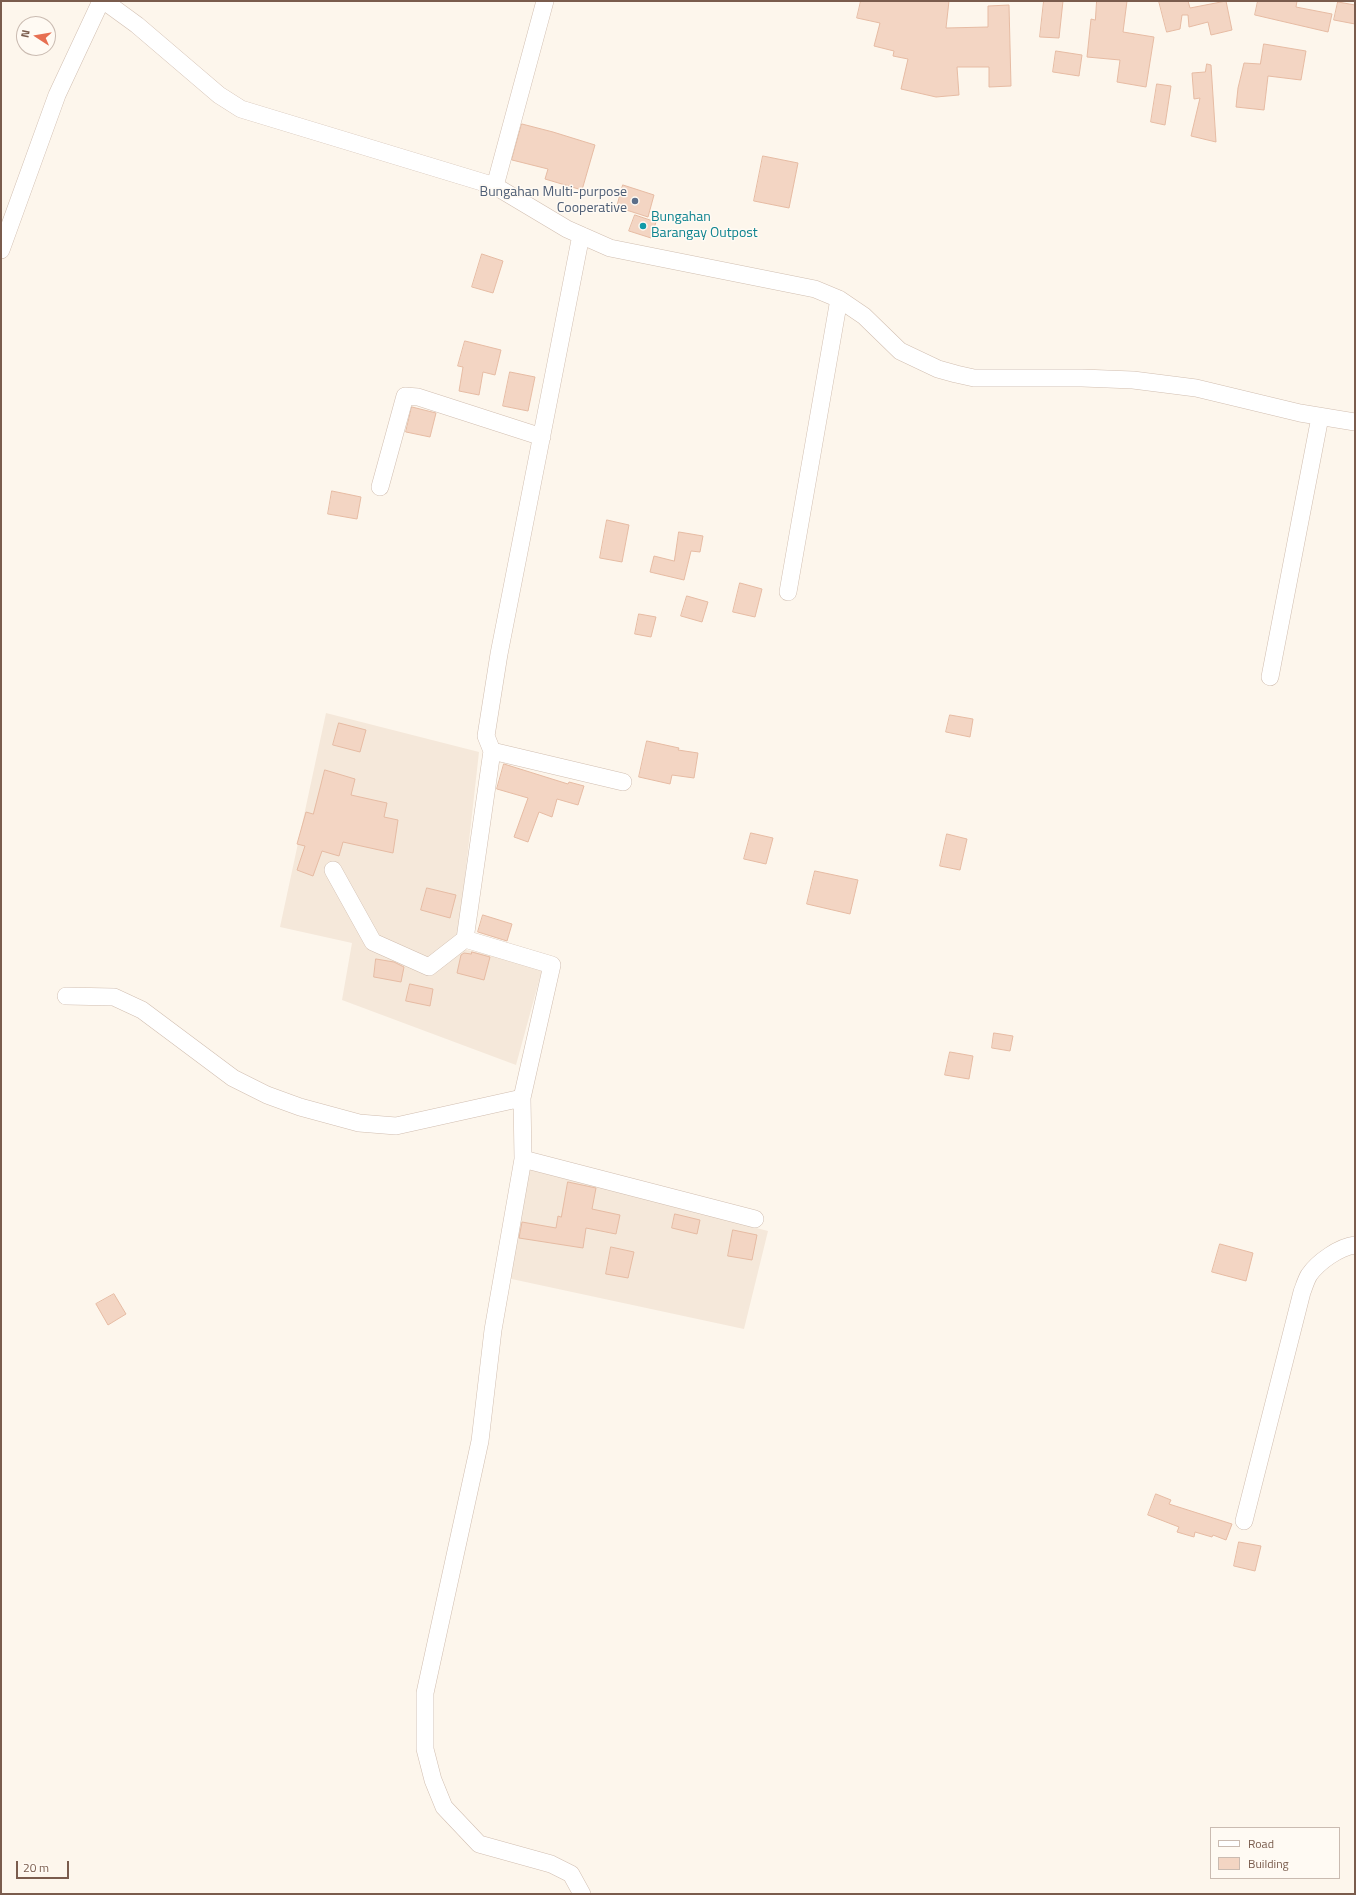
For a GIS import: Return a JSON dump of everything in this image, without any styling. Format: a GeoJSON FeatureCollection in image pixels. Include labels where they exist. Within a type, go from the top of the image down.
{"type":"FeatureCollection","features":[{"type":"Feature","properties":{"kind":"street"},"geometry":{"type":"LineString","coordinates":[[1,250],[57,95],[103,1],[137,25],[219,96],[241,109],[495,186],[567,229],[610,248],[815,289],[839,298],[864,316],[900,351],[932,366],[974,378],[1082,378],[1133,380],[1196,388],[1320,417],[1355,422]]}},
{"type":"Feature","properties":{"kind":"street"},"geometry":{"type":"LineString","coordinates":[[495,186],[545,1]]}},
{"type":"Feature","properties":{"kind":"street"},"geometry":{"type":"LineString","coordinates":[[333,870],[373,942],[429,967],[465,939],[492,751],[486,736],[498,661],[582,235]]}},
{"type":"Feature","properties":{"kind":"street"},"geometry":{"type":"LineString","coordinates":[[788,592],[839,298]]}},
{"type":"Feature","properties":{"kind":"street"},"geometry":{"type":"LineString","coordinates":[[380,487],[405,396],[418,397],[542,437]]}},
{"type":"Feature","properties":{"kind":"street"},"geometry":{"type":"LineString","coordinates":[[1270,677],[1320,417]]}},
{"type":"Feature","properties":{"kind":"street"},"geometry":{"type":"LineString","coordinates":[[492,751],[623,782]]}},
{"type":"Feature","properties":{"kind":"street"},"geometry":{"type":"LineString","coordinates":[[465,939],[552,965],[522,1098],[523,1159],[494,1324],[480,1441],[425,1692],[425,1749],[433,1780],[444,1807],[479,1844],[551,1864],[571,1874],[582,1894]]}},
{"type":"Feature","properties":{"kind":"street"},"geometry":{"type":"LineString","coordinates":[[66,996],[114,997],[142,1010],[233,1078],[267,1095],[300,1107],[359,1123],[396,1126],[522,1098]]}},
{"type":"Feature","properties":{"kind":"street"},"geometry":{"type":"LineString","coordinates":[[523,1159],[755,1219]]}},
{"type":"Feature","properties":{"kind":"street"},"geometry":{"type":"LineString","coordinates":[[1244,1521],[1306,1281],[1322,1262],[1348,1246],[1355,1245]]}},
{"type":"Feature","properties":{"kind":"shaded area"},"geometry":{"type":"Polygon","coordinates":[[[326,713],[479,752],[457,948],[543,966],[516,1065],[342,1000],[352,943],[280,927],[326,713]]]}},
{"type":"Feature","properties":{"kind":"shaded area"},"geometry":{"type":"Polygon","coordinates":[[[528,1169],[768,1231],[744,1329],[507,1278],[528,1169]]]}},
{"type":"Feature","properties":{"kind":"building"},"geometry":{"type":"Polygon","coordinates":[[[861,1],[949,1],[946,28],[988,27],[988,6],[1009,5],[1011,86],[989,87],[989,67],[957,67],[959,95],[936,97],[901,89],[908,59],[893,56],[894,51],[874,46],[880,23],[857,18],[861,1]]]}},
{"type":"Feature","properties":{"kind":"building"},"geometry":{"type":"Polygon","coordinates":[[[1044,1],[1063,1],[1059,38],[1040,37],[1044,1]]]}},
{"type":"Feature","properties":{"kind":"building"},"geometry":{"type":"Polygon","coordinates":[[[1097,1],[1127,1],[1123,32],[1154,37],[1146,87],[1117,82],[1120,60],[1087,57],[1091,19],[1095,20],[1097,1]]]}},
{"type":"Feature","properties":{"kind":"building"},"geometry":{"type":"Polygon","coordinates":[[[1159,1],[1188,1],[1190,8],[1226,1],[1232,30],[1211,35],[1208,22],[1189,27],[1188,15],[1182,15],[1180,29],[1167,32],[1159,1]]]}},
{"type":"Feature","properties":{"kind":"building"},"geometry":{"type":"Polygon","coordinates":[[[1258,1],[1297,1],[1296,7],[1332,14],[1328,32],[1255,15],[1258,1]]]}},
{"type":"Feature","properties":{"kind":"building"},"geometry":{"type":"Polygon","coordinates":[[[1338,2],[1355,5],[1355,24],[1334,20],[1338,2]]]}},
{"type":"Feature","properties":{"kind":"building"},"geometry":{"type":"Polygon","coordinates":[[[1264,44],[1306,51],[1301,80],[1268,76],[1264,110],[1236,107],[1238,88],[1244,63],[1260,64],[1264,44]]]}},
{"type":"Feature","properties":{"kind":"building"},"geometry":{"type":"Polygon","coordinates":[[[1056,51],[1082,55],[1079,76],[1053,72],[1056,51]]]}},
{"type":"Feature","properties":{"kind":"building"},"geometry":{"type":"Polygon","coordinates":[[[1207,64],[1211,65],[1216,142],[1191,136],[1200,98],[1194,99],[1192,73],[1205,72],[1207,64]]]}},
{"type":"Feature","properties":{"kind":"building"},"geometry":{"type":"Polygon","coordinates":[[[1157,84],[1171,86],[1165,125],[1151,122],[1157,84]]]}},
{"type":"Feature","properties":{"kind":"building"},"geometry":{"type":"Polygon","coordinates":[[[522,124],[595,145],[582,190],[545,179],[548,169],[512,160],[522,124]]]}},
{"type":"Feature","properties":{"kind":"building"},"geometry":{"type":"Polygon","coordinates":[[[763,156],[798,163],[789,208],[754,201],[763,156]]]}},
{"type":"Feature","properties":{"kind":"building","name":"Bungahan Multi-purpose Cooperative"},"geometry":{"type":"Polygon","coordinates":[[[623,185],[654,195],[648,217],[617,207],[623,185]]]}},
{"type":"Feature","properties":{"kind":"building","name":"Bungahan Barangay Outpost"},"geometry":{"type":"Polygon","coordinates":[[[635,215],[656,222],[651,238],[629,231],[635,215]]]}},
{"type":"Feature","properties":{"kind":"building"},"geometry":{"type":"Polygon","coordinates":[[[482,254],[503,261],[493,293],[472,287],[482,254]]]}},
{"type":"Feature","properties":{"kind":"building"},"geometry":{"type":"Polygon","coordinates":[[[465,341],[501,350],[495,375],[483,372],[479,395],[459,391],[463,367],[458,366],[465,341]]]}},
{"type":"Feature","properties":{"kind":"building"},"geometry":{"type":"Polygon","coordinates":[[[510,372],[535,377],[528,411],[503,406],[510,372]]]}},
{"type":"Feature","properties":{"kind":"building"},"geometry":{"type":"Polygon","coordinates":[[[412,407],[436,413],[430,437],[406,432],[412,407]]]}},
{"type":"Feature","properties":{"kind":"building"},"geometry":{"type":"Polygon","coordinates":[[[332,491],[361,497],[357,519],[328,514],[332,491]]]}},
{"type":"Feature","properties":{"kind":"building"},"geometry":{"type":"Polygon","coordinates":[[[607,520],[629,525],[622,562],[600,558],[607,520]]]}},
{"type":"Feature","properties":{"kind":"building"},"geometry":{"type":"Polygon","coordinates":[[[679,532],[703,536],[700,552],[691,551],[684,580],[650,572],[654,556],[674,561],[679,532]]]}},
{"type":"Feature","properties":{"kind":"building"},"geometry":{"type":"Polygon","coordinates":[[[740,583],[762,589],[755,617],[733,612],[740,583]]]}},
{"type":"Feature","properties":{"kind":"building"},"geometry":{"type":"Polygon","coordinates":[[[687,596],[708,602],[702,622],[681,616],[687,596]]]}},
{"type":"Feature","properties":{"kind":"building"},"geometry":{"type":"Polygon","coordinates":[[[639,614],[656,617],[651,637],[635,634],[639,614]]]}},
{"type":"Feature","properties":{"kind":"building"},"geometry":{"type":"Polygon","coordinates":[[[950,715],[973,719],[970,737],[946,732],[950,715]]]}},
{"type":"Feature","properties":{"kind":"building"},"geometry":{"type":"Polygon","coordinates":[[[339,723],[366,730],[360,752],[333,745],[339,723]]]}},
{"type":"Feature","properties":{"kind":"building"},"geometry":{"type":"Polygon","coordinates":[[[647,741],[679,748],[678,750],[698,753],[694,778],[672,775],[670,784],[639,777],[647,741]]]}},
{"type":"Feature","properties":{"kind":"building"},"geometry":{"type":"Polygon","coordinates":[[[504,764],[568,784],[569,782],[584,786],[578,805],[557,799],[552,817],[539,812],[528,842],[514,837],[528,798],[497,789],[504,764]]]}},
{"type":"Feature","properties":{"kind":"building"},"geometry":{"type":"Polygon","coordinates":[[[325,770],[355,779],[351,795],[387,803],[384,817],[398,820],[393,853],[343,842],[339,856],[322,851],[313,876],[297,870],[305,846],[297,844],[306,812],[313,814],[325,770]]]}},
{"type":"Feature","properties":{"kind":"building"},"geometry":{"type":"Polygon","coordinates":[[[751,833],[773,838],[766,864],[744,859],[751,833]]]}},
{"type":"Feature","properties":{"kind":"building"},"geometry":{"type":"Polygon","coordinates":[[[947,834],[967,839],[960,870],[940,866],[947,834]]]}},
{"type":"Feature","properties":{"kind":"building"},"geometry":{"type":"Polygon","coordinates":[[[815,871],[858,880],[850,914],[807,904],[815,871]]]}},
{"type":"Feature","properties":{"kind":"building"},"geometry":{"type":"Polygon","coordinates":[[[427,888],[456,895],[450,918],[421,910],[427,888]]]}},
{"type":"Feature","properties":{"kind":"building"},"geometry":{"type":"Polygon","coordinates":[[[483,915],[512,924],[507,941],[478,932],[483,915]]]}},
{"type":"Feature","properties":{"kind":"building"},"geometry":{"type":"Polygon","coordinates":[[[472,952],[490,957],[484,980],[457,973],[461,955],[464,953],[471,954],[472,952]]]}},
{"type":"Feature","properties":{"kind":"building"},"geometry":{"type":"Polygon","coordinates":[[[376,959],[394,962],[404,967],[401,982],[374,977],[376,959]]]}},
{"type":"Feature","properties":{"kind":"building"},"geometry":{"type":"Polygon","coordinates":[[[410,984],[433,989],[430,1006],[406,1001],[410,984]]]}},
{"type":"Feature","properties":{"kind":"building"},"geometry":{"type":"Polygon","coordinates":[[[994,1033],[1013,1036],[1010,1051],[992,1048],[994,1033]]]}},
{"type":"Feature","properties":{"kind":"building"},"geometry":{"type":"Polygon","coordinates":[[[950,1052],[973,1056],[969,1079],[945,1075],[950,1052]]]}},
{"type":"Feature","properties":{"kind":"building"},"geometry":{"type":"Polygon","coordinates":[[[568,1182],[596,1188],[592,1209],[620,1215],[616,1234],[586,1228],[583,1248],[519,1238],[522,1222],[556,1228],[558,1216],[561,1217],[568,1182]]]}},
{"type":"Feature","properties":{"kind":"building"},"geometry":{"type":"Polygon","coordinates":[[[675,1214],[700,1220],[697,1234],[672,1228],[675,1214]]]}},
{"type":"Feature","properties":{"kind":"building"},"geometry":{"type":"Polygon","coordinates":[[[733,1230],[757,1235],[752,1260],[728,1256],[733,1230]]]}},
{"type":"Feature","properties":{"kind":"building"},"geometry":{"type":"Polygon","coordinates":[[[1220,1244],[1253,1253],[1246,1281],[1212,1272],[1220,1244]]]}},
{"type":"Feature","properties":{"kind":"building"},"geometry":{"type":"Polygon","coordinates":[[[611,1247],[634,1252],[628,1278],[606,1274],[611,1247]]]}},
{"type":"Feature","properties":{"kind":"building"},"geometry":{"type":"Polygon","coordinates":[[[114,1294],[126,1314],[108,1325],[96,1304],[114,1294]]]}},
{"type":"Feature","properties":{"kind":"building"},"geometry":{"type":"Polygon","coordinates":[[[1156,1494],[1171,1500],[1169,1504],[1232,1524],[1226,1540],[1213,1535],[1212,1537],[1195,1532],[1194,1537],[1177,1532],[1179,1527],[1148,1515],[1156,1494]]]}},
{"type":"Feature","properties":{"kind":"building"},"geometry":{"type":"Polygon","coordinates":[[[1239,1542],[1261,1546],[1255,1571],[1234,1566],[1239,1542]]]}},
{"type":"Feature","properties":{"kind":"place","name":"Bungahan Multi-purpose Cooperative"},"geometry":{"type":"Point","coordinates":[635,201]}},
{"type":"Feature","properties":{"kind":"place","name":"Bungahan Barangay Outpost"},"geometry":{"type":"Point","coordinates":[643,226]}}]}
